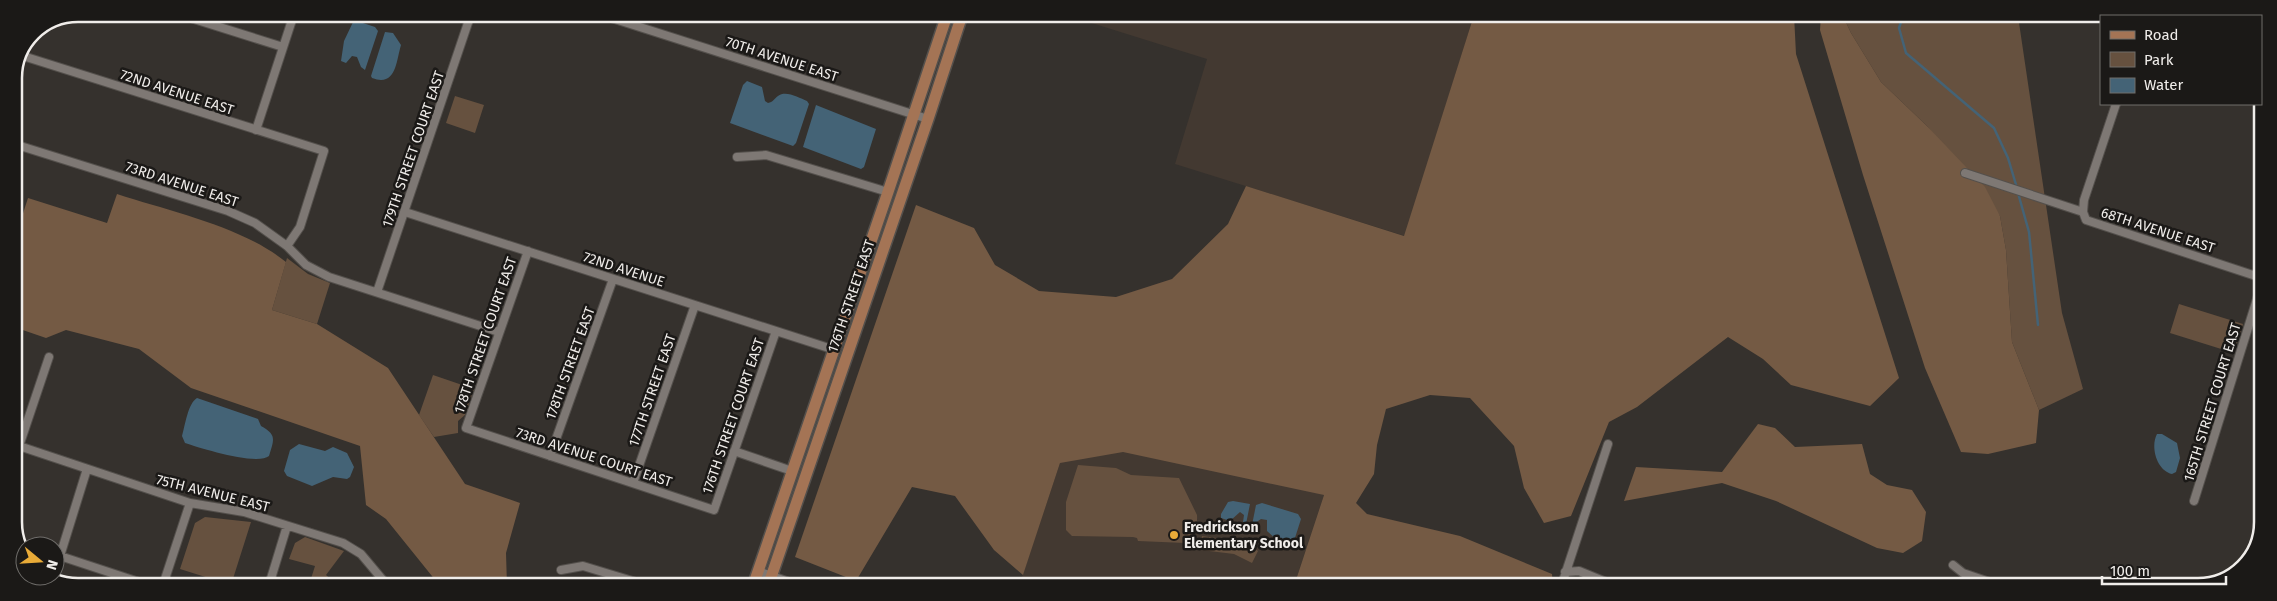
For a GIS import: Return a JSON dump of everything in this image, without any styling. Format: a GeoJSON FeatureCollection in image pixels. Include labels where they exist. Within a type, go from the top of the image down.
{"type":"FeatureCollection","features":[{"type":"Feature","properties":{"kind":"main road","name":"176TH STREET EAST"},"geometry":{"type":"LineString","coordinates":[[756,578],[945,22]]}},
{"type":"Feature","properties":{"kind":"main road","name":"176TH STREET EAST"},"geometry":{"type":"LineString","coordinates":[[771,578],[960,22]]}},
{"type":"Feature","properties":{"kind":"street"},"geometry":{"type":"LineString","coordinates":[[204,22],[283,46]]}},
{"type":"Feature","properties":{"kind":"street"},"geometry":{"type":"LineString","coordinates":[[256,130],[291,22]]}},
{"type":"Feature","properties":{"kind":"street","name":"179TH STREET COURT EAST"},"geometry":{"type":"LineString","coordinates":[[377,292],[469,22]]}},
{"type":"Feature","properties":{"kind":"street","name":"70TH AVENUE EAST"},"geometry":{"type":"LineString","coordinates":[[624,22],[928,119]]}},
{"type":"Feature","properties":{"kind":"street","name":"72ND AVENUE EAST"},"geometry":{"type":"LineString","coordinates":[[27,57],[324,152],[300,227],[287,246]]}},
{"type":"Feature","properties":{"kind":"street"},"geometry":{"type":"LineString","coordinates":[[2083,212],[2084,200],[2116,105]]}},
{"type":"Feature","properties":{"kind":"street","name":"73RD AVENUE EAST"},"geometry":{"type":"LineString","coordinates":[[22,147],[228,211],[254,223],[287,246],[306,265],[317,271],[499,332]]}},
{"type":"Feature","properties":{"kind":"street"},"geometry":{"type":"LineString","coordinates":[[737,157],[766,155],[888,192]]}},
{"type":"Feature","properties":{"kind":"street","name":"68TH AVENUE EAST"},"geometry":{"type":"LineString","coordinates":[[1965,173],[2083,212],[2086,220],[2102,226],[2254,275]]}},
{"type":"Feature","properties":{"kind":"street","name":"72ND AVENUE"},"geometry":{"type":"LineString","coordinates":[[405,212],[834,350]]}},
{"type":"Feature","properties":{"kind":"street","name":"178TH STREET COURT EAST"},"geometry":{"type":"LineString","coordinates":[[466,428],[528,251]]}},
{"type":"Feature","properties":{"kind":"street","name":"178TH STREET EAST"},"geometry":{"type":"LineString","coordinates":[[550,456],[613,279]]}},
{"type":"Feature","properties":{"kind":"street","name":"177TH STREET EAST"},"geometry":{"type":"LineString","coordinates":[[633,483],[695,305]]}},
{"type":"Feature","properties":{"kind":"street","name":"165TH STREET COURT EAST"},"geometry":{"type":"LineString","coordinates":[[2194,501],[2254,308]]}},
{"type":"Feature","properties":{"kind":"street","name":"176TH STREET COURT EAST"},"geometry":{"type":"LineString","coordinates":[[714,510],[776,331]]}},
{"type":"Feature","properties":{"kind":"street"},"geometry":{"type":"LineString","coordinates":[[23,435],[49,357]]}},
{"type":"Feature","properties":{"kind":"street","name":"73RD AVENUE COURT EAST"},"geometry":{"type":"LineString","coordinates":[[466,428],[714,510]]}},
{"type":"Feature","properties":{"kind":"street"},"geometry":{"type":"LineString","coordinates":[[1563,578],[1608,444]]}},
{"type":"Feature","properties":{"kind":"street","name":"75TH AVENUE EAST"},"geometry":{"type":"LineString","coordinates":[[23,447],[190,503],[244,512],[343,543],[361,554],[380,578]]}},
{"type":"Feature","properties":{"kind":"street"},"geometry":{"type":"LineString","coordinates":[[734,451],[792,472]]}},
{"type":"Feature","properties":{"kind":"street"},"geometry":{"type":"LineString","coordinates":[[87,469],[60,556],[127,578]]}},
{"type":"Feature","properties":{"kind":"street"},"geometry":{"type":"LineString","coordinates":[[165,578],[190,503]]}},
{"type":"Feature","properties":{"kind":"street"},"geometry":{"type":"LineString","coordinates":[[271,578],[287,526]]}},
{"type":"Feature","properties":{"kind":"street"},"geometry":{"type":"LineString","coordinates":[[1953,565],[1963,572],[1979,578]]}},
{"type":"Feature","properties":{"kind":"street"},"geometry":{"type":"LineString","coordinates":[[562,570],[583,566],[623,578]]}},
{"type":"Feature","properties":{"kind":"street"},"geometry":{"type":"LineString","coordinates":[[758,571],[766,578]]}},
{"type":"Feature","properties":{"kind":"street"},"geometry":{"type":"LineString","coordinates":[[1565,572],[1579,571],[1596,578]]}},
{"type":"Feature","properties":{"kind":"shaded area"},"geometry":{"type":"Polygon","coordinates":[[[1088,22],[1472,22],[1405,236],[1175,164],[1207,59],[1088,22]]]}},
{"type":"Feature","properties":{"kind":"shaded area"},"geometry":{"type":"Polygon","coordinates":[[[1472,22],[1794,22],[1796,54],[1899,378],[1870,406],[1791,385],[1763,359],[1728,337],[1637,407],[1609,422],[1571,516],[1544,523],[1524,488],[1514,446],[1470,398],[1430,395],[1386,409],[1377,445],[1374,474],[1356,503],[1367,514],[1460,536],[1552,574],[1552,578],[1297,578],[1324,495],[1123,452],[1060,463],[1023,575],[994,550],[955,496],[912,487],[858,578],[848,578],[795,557],[916,205],[974,228],[995,265],[1039,291],[1116,297],[1172,279],[1228,224],[1246,186],[1404,236],[1472,22]]]}},
{"type":"Feature","properties":{"kind":"shaded area"},"geometry":{"type":"Polygon","coordinates":[[[1821,22],[1846,22],[1881,82],[1927,126],[1985,187],[2000,216],[2006,250],[2012,342],[2039,410],[2036,443],[1988,454],[1961,452],[1925,368],[1863,175],[1820,30],[1821,22]]]}},
{"type":"Feature","properties":{"kind":"shaded area"},"geometry":{"type":"Polygon","coordinates":[[[117,194],[227,229],[268,249],[286,262],[272,310],[317,324],[388,368],[465,484],[520,503],[506,553],[507,578],[434,578],[386,519],[366,505],[360,446],[191,388],[139,349],[66,330],[46,338],[23,330],[22,215],[28,198],[107,223],[117,194]]]}},
{"type":"Feature","properties":{"kind":"shaded area","name":"Fredrickson Elementary School"},"geometry":{"type":"Polygon","coordinates":[[[1077,412],[1324,495],[1297,578],[1022,578],[1077,412]]]}},
{"type":"Feature","properties":{"kind":"shaded area"},"geometry":{"type":"Polygon","coordinates":[[[1758,424],[1775,428],[1795,447],[1862,444],[1870,474],[1887,485],[1912,490],[1926,512],[1922,541],[1903,553],[1877,548],[1776,501],[1722,483],[1624,501],[1636,467],[1722,472],[1758,424]]]}},
{"type":"Feature","properties":{"kind":"green space"},"geometry":{"type":"Polygon","coordinates":[[[1846,22],[2019,22],[2062,313],[2083,389],[2039,410],[2012,342],[2006,250],[2000,216],[1927,126],[1881,82],[1846,22]]]}},
{"type":"Feature","properties":{"kind":"green space"},"geometry":{"type":"Polygon","coordinates":[[[455,96],[484,105],[475,133],[446,123],[455,96]]]}},
{"type":"Feature","properties":{"kind":"green space"},"geometry":{"type":"Polygon","coordinates":[[[287,258],[308,274],[330,283],[317,324],[272,310],[287,258]]]}},
{"type":"Feature","properties":{"kind":"green space"},"geometry":{"type":"Polygon","coordinates":[[[2179,304],[2243,324],[2234,353],[2170,333],[2179,304]]]}},
{"type":"Feature","properties":{"kind":"green space"},"geometry":{"type":"Polygon","coordinates":[[[433,375],[474,389],[465,415],[458,421],[458,433],[434,437],[419,415],[433,375]]]}},
{"type":"Feature","properties":{"kind":"green space"},"geometry":{"type":"Polygon","coordinates":[[[1078,465],[1116,468],[1131,475],[1179,478],[1197,515],[1197,523],[1193,534],[1185,543],[1138,541],[1137,538],[1133,537],[1072,536],[1066,530],[1066,502],[1078,465]]]}},
{"type":"Feature","properties":{"kind":"green space"},"geometry":{"type":"Polygon","coordinates":[[[205,517],[251,522],[233,578],[209,578],[180,569],[195,523],[205,517]]]}},
{"type":"Feature","properties":{"kind":"green space"},"geometry":{"type":"Polygon","coordinates":[[[1202,536],[1245,542],[1258,551],[1252,563],[1234,554],[1201,550],[1202,536]]]}},
{"type":"Feature","properties":{"kind":"green space"},"geometry":{"type":"Polygon","coordinates":[[[305,537],[344,551],[326,575],[329,578],[311,578],[315,566],[289,559],[295,543],[305,537]]]}},
{"type":"Feature","properties":{"kind":"water"},"geometry":{"type":"Polygon","coordinates":[[[353,22],[360,22],[375,27],[378,31],[365,70],[361,67],[357,57],[352,56],[346,63],[341,61],[344,41],[353,22]]]}},
{"type":"Feature","properties":{"kind":"water"},"geometry":{"type":"Polygon","coordinates":[[[385,32],[393,33],[401,45],[394,71],[386,79],[380,80],[371,76],[385,32]]]}},
{"type":"Feature","properties":{"kind":"water"},"geometry":{"type":"Polygon","coordinates":[[[747,81],[762,87],[765,101],[768,103],[781,94],[792,95],[807,101],[809,104],[796,143],[793,146],[730,123],[743,85],[747,81]]]}},
{"type":"Feature","properties":{"kind":"water"},"geometry":{"type":"Polygon","coordinates":[[[816,105],[876,129],[864,167],[861,169],[803,147],[816,105]]]}},
{"type":"Feature","properties":{"kind":"water"},"geometry":{"type":"Polygon","coordinates":[[[197,398],[258,419],[261,426],[270,432],[273,438],[269,456],[263,459],[241,458],[185,443],[182,436],[186,421],[191,405],[197,398]]]}},
{"type":"Feature","properties":{"kind":"water"},"geometry":{"type":"Polygon","coordinates":[[[2157,434],[2162,434],[2177,443],[2180,458],[2176,472],[2172,474],[2162,468],[2156,458],[2154,445],[2157,434]]]}},
{"type":"Feature","properties":{"kind":"water"},"geometry":{"type":"Polygon","coordinates":[[[299,444],[325,451],[333,447],[347,453],[354,467],[350,477],[347,479],[333,477],[312,486],[287,476],[284,471],[290,450],[299,444]]]}},
{"type":"Feature","properties":{"kind":"water"},"geometry":{"type":"Polygon","coordinates":[[[1228,502],[1250,504],[1246,524],[1243,522],[1244,515],[1240,512],[1230,521],[1221,518],[1221,514],[1228,502]]]}},
{"type":"Feature","properties":{"kind":"water"},"geometry":{"type":"Polygon","coordinates":[[[1262,503],[1298,514],[1301,519],[1294,541],[1289,548],[1285,547],[1267,531],[1267,520],[1261,519],[1252,525],[1256,505],[1262,503]]]}},
{"type":"Feature","properties":{"kind":"waterway"},"geometry":{"type":"LineString","coordinates":[[1901,22],[1899,28],[1906,53],[1994,128],[2008,158],[2017,188]]}},
{"type":"Feature","properties":{"kind":"waterway"},"geometry":{"type":"LineString","coordinates":[[2018,193],[2029,232],[2038,325]]}},
{"type":"Feature","properties":{"kind":"place","name":"Fredrickson Elementary School"},"geometry":{"type":"Point","coordinates":[1174,535]}}]}
